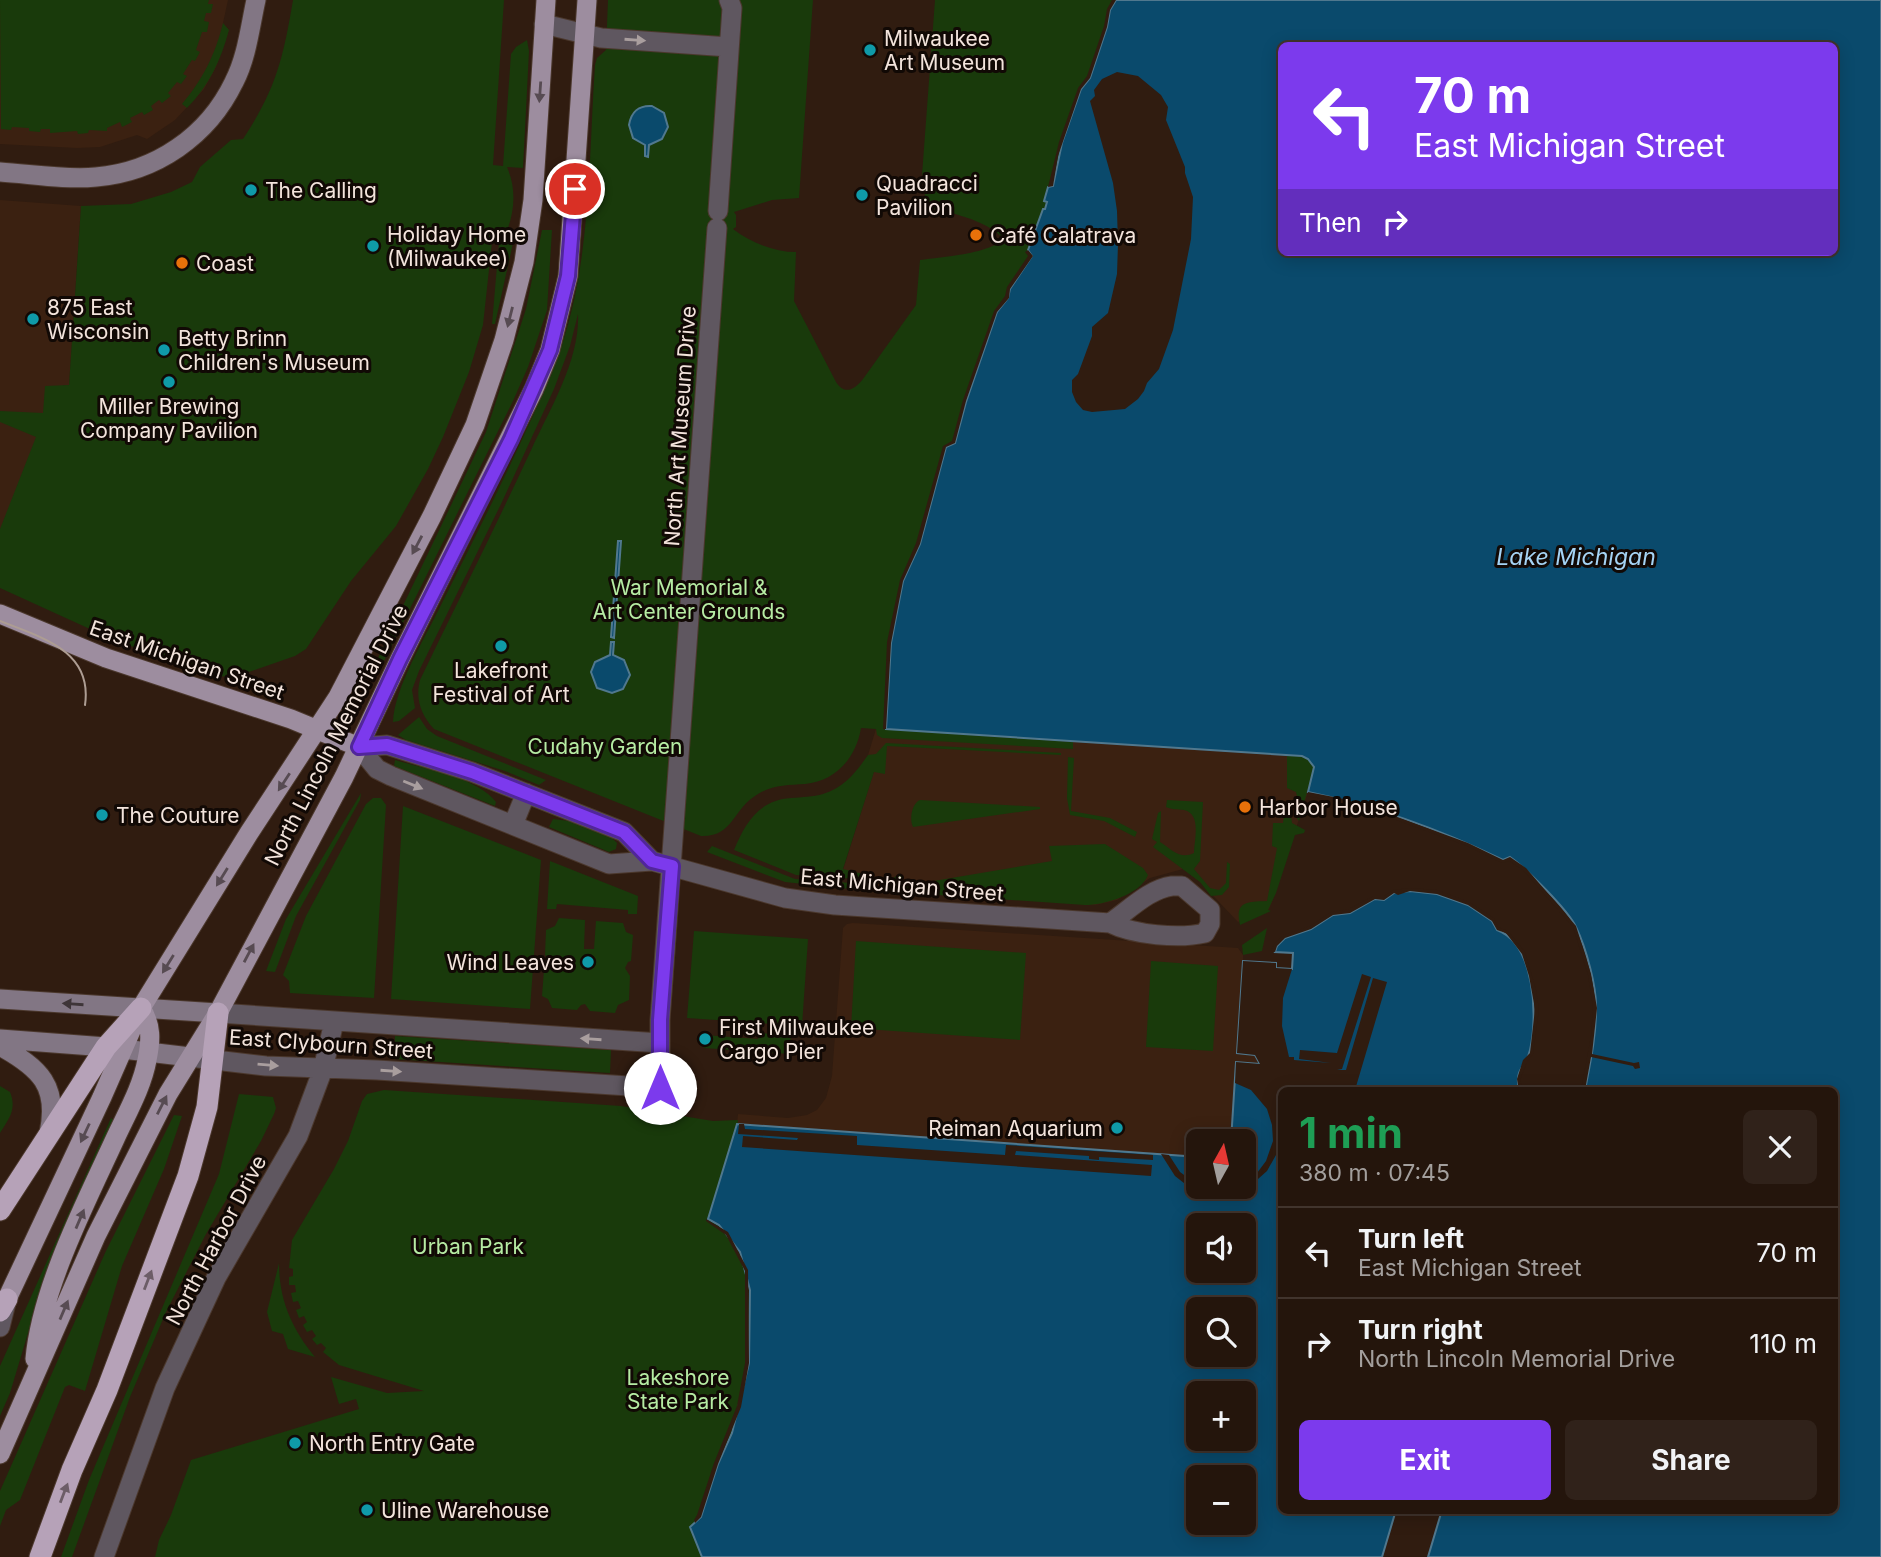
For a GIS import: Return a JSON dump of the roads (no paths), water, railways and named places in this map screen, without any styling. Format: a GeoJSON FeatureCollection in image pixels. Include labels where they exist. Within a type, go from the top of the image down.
{"type":"FeatureCollection","features":[{"type":"Feature","properties":{"kind":"highway"},"geometry":{"type":"LineString","coordinates":[[0,1210],[49,1133],[115,1048],[141,1009]]}},
{"type":"Feature","properties":{"kind":"highway"},"geometry":{"type":"LineString","coordinates":[[40,1557],[188,1176],[207,1107],[218,1013]]}},
{"type":"Feature","properties":{"kind":"main road"},"geometry":{"type":"LineString","coordinates":[[0,172],[92,178],[122,172],[159,159],[183,145],[211,120],[235,81],[244,56],[256,0]]}},
{"type":"Feature","properties":{"kind":"main road","name":"North Lincoln Memorial Drive"},"geometry":{"type":"LineString","coordinates":[[141,1009],[249,833],[338,697],[432,516],[475,425],[504,340],[524,262],[533,200],[546,0]]}},
{"type":"Feature","properties":{"kind":"main road","name":"North Lincoln Memorial Drive"},"geometry":{"type":"LineString","coordinates":[[0,1454],[96,1236],[168,1094],[218,1013],[359,747],[400,659],[511,439],[550,350],[568,276],[587,0]]}},
{"type":"Feature","properties":{"kind":"main road","name":"East Michigan Street"},"geometry":{"type":"LineString","coordinates":[[0,614],[106,658],[318,730],[359,747]]}},
{"type":"Feature","properties":{"kind":"main road","name":"East Clybourn Street"},"geometry":{"type":"LineString","coordinates":[[0,999],[218,1013]]}},
{"type":"Feature","properties":{"kind":"main road"},"geometry":{"type":"LineString","coordinates":[[33,1377],[36,1341],[49,1296],[99,1173],[142,1080],[149,1052],[149,1028],[141,1009]]}},
{"type":"Feature","properties":{"kind":"main road","name":"East Clybourn Street"},"geometry":{"type":"LineString","coordinates":[[0,1039],[190,1057]]}},
{"type":"Feature","properties":{"kind":"main road"},"geometry":{"type":"LineString","coordinates":[[0,1046],[20,1057],[47,1084],[53,1104],[49,1133]]}},
{"type":"Feature","properties":{"kind":"main road"},"geometry":{"type":"LineString","coordinates":[[3,1305],[115,1048]]}},
{"type":"Feature","properties":{"kind":"street","name":"North Art Museum Drive"},"geometry":{"type":"LineString","coordinates":[[660,1088],[660,1043],[732,8],[729,0]]}},
{"type":"Feature","properties":{"kind":"street"},"geometry":{"type":"LineString","coordinates":[[544,24],[601,38],[729,47]]}},
{"type":"Feature","properties":{"kind":"street","name":"East Michigan Street"},"geometry":{"type":"LineString","coordinates":[[359,747],[387,745],[472,772],[526,793],[624,832],[652,861]]}},
{"type":"Feature","properties":{"kind":"street","name":"East Michigan Street"},"geometry":{"type":"LineString","coordinates":[[359,747],[377,769],[384,773],[609,864],[652,861],[785,898],[835,905],[1110,923],[1126,931],[1193,936],[1205,933],[1212,917],[1210,910],[1191,892],[1182,886],[1172,886],[1160,887],[1110,923]]}},
{"type":"Feature","properties":{"kind":"street"},"geometry":{"type":"LineString","coordinates":[[513,825],[526,793]]}},
{"type":"Feature","properties":{"kind":"street","name":"East Clybourn Street"},"geometry":{"type":"LineString","coordinates":[[218,1013],[660,1043]]}},
{"type":"Feature","properties":{"kind":"street","name":"North Harbor Drive"},"geometry":{"type":"LineString","coordinates":[[104,1557],[165,1388],[216,1278],[298,1136],[323,1069],[334,1022]]}},
{"type":"Feature","properties":{"kind":"street","name":"East Clybourn Street"},"geometry":{"type":"LineString","coordinates":[[190,1057],[323,1069],[660,1088]]}},
{"type":"Feature","properties":{"kind":"street"},"geometry":{"type":"LineString","coordinates":[[0,1327],[3,1305]]}},
{"type":"Feature","properties":{"kind":"water","name":"Lake Michigan"},"geometry":{"type":"Polygon","coordinates":[[[1116,0],[1881,0],[1881,1557],[1428,1557],[1441,1514],[1838,1514],[1838,1087],[1586,1087],[1595,1030],[1595,990],[1580,936],[1565,910],[1510,857],[1503,860],[1408,820],[1308,792],[1314,767],[1302,756],[886,729],[891,643],[903,581],[920,544],[946,447],[955,443],[997,312],[1032,256],[1028,250],[1045,209],[1048,187],[1053,186],[1062,143],[1081,89],[1090,78],[1110,10],[1116,0]]]}},
{"type":"Feature","properties":{"kind":"water"},"geometry":{"type":"Polygon","coordinates":[[[652,106],[664,113],[668,127],[662,139],[649,145],[648,157],[645,156],[645,145],[633,138],[629,125],[636,110],[652,106]]]}},
{"type":"Feature","properties":{"kind":"water"},"geometry":{"type":"Polygon","coordinates":[[[618,541],[621,541],[614,638],[611,637],[618,541]]]}},
{"type":"Feature","properties":{"kind":"water"},"geometry":{"type":"Polygon","coordinates":[[[611,642],[614,642],[613,655],[624,660],[630,675],[623,689],[612,693],[597,688],[591,672],[595,662],[610,655],[611,642]]]}},
{"type":"Feature","properties":{"kind":"water"},"geometry":{"type":"Polygon","coordinates":[[[1410,891],[1437,894],[1468,905],[1492,921],[1497,930],[1510,938],[1526,965],[1531,982],[1534,1019],[1530,1050],[1518,1076],[1519,1087],[1278,1087],[1278,1514],[1395,1514],[1382,1557],[702,1557],[690,1527],[701,1517],[718,1464],[732,1433],[749,1363],[750,1290],[740,1252],[719,1225],[708,1219],[737,1124],[1186,1156],[1186,1199],[1256,1199],[1256,1129],[1232,1129],[1236,1062],[1260,1064],[1255,1055],[1237,1053],[1243,961],[1276,963],[1276,968],[1292,969],[1293,953],[1275,952],[1285,938],[1311,929],[1333,915],[1350,913],[1375,899],[1384,900],[1394,893],[1410,891]]]}},
{"type":"Feature","properties":{"kind":"tram line"},"geometry":{"type":"LineString","coordinates":[[0,621],[47,640],[72,658],[81,671],[85,686],[85,705]]}},
{"type":"Feature","properties":{"kind":"place","name":"Milwaukee Art Museum"},"geometry":{"type":"Point","coordinates":[870,50]}},
{"type":"Feature","properties":{"kind":"place","name":"The Calling"},"geometry":{"type":"Point","coordinates":[251,190]}},
{"type":"Feature","properties":{"kind":"place","name":"Quadracci Pavilion"},"geometry":{"type":"Point","coordinates":[862,195]}},
{"type":"Feature","properties":{"kind":"place","name":"Café Calatrava"},"geometry":{"type":"Point","coordinates":[976,235]}},
{"type":"Feature","properties":{"kind":"place","name":"Holiday Home (Milwaukee)"},"geometry":{"type":"Point","coordinates":[373,246]}},
{"type":"Feature","properties":{"kind":"place","name":"Coast"},"geometry":{"type":"Point","coordinates":[182,263]}},
{"type":"Feature","properties":{"kind":"place","name":"875 East Wisconsin"},"geometry":{"type":"Point","coordinates":[33,319]}},
{"type":"Feature","properties":{"kind":"place","name":"Betty Brinn Children's Museum"},"geometry":{"type":"Point","coordinates":[164,350]}},
{"type":"Feature","properties":{"kind":"place","name":"Miller Brewing Company Pavilion"},"geometry":{"type":"Point","coordinates":[169,382]}},
{"type":"Feature","properties":{"kind":"place","name":"Lakefront Festival of Art"},"geometry":{"type":"Point","coordinates":[501,646]}},
{"type":"Feature","properties":{"kind":"place","name":"Harbor House"},"geometry":{"type":"Point","coordinates":[1245,807]}},
{"type":"Feature","properties":{"kind":"place","name":"The Couture"},"geometry":{"type":"Point","coordinates":[102,815]}},
{"type":"Feature","properties":{"kind":"place","name":"Wind Leaves"},"geometry":{"type":"Point","coordinates":[588,962]}},
{"type":"Feature","properties":{"kind":"place","name":"First Milwaukee Cargo Pier"},"geometry":{"type":"Point","coordinates":[705,1039]}},
{"type":"Feature","properties":{"kind":"place","name":"Reiman Aquarium"},"geometry":{"type":"Point","coordinates":[1117,1128]}},
{"type":"Feature","properties":{"kind":"place","name":"North Entry Gate"},"geometry":{"type":"Point","coordinates":[295,1443]}},
{"type":"Feature","properties":{"kind":"place","name":"Uline Warehouse"},"geometry":{"type":"Point","coordinates":[367,1510]}},
{"type":"Feature","properties":{"kind":"park label","name":"War Memorial & Art Center Grounds"},"geometry":{"type":"Point","coordinates":[689,599]}},
{"type":"Feature","properties":{"kind":"park label","name":"Cudahy Garden"},"geometry":{"type":"Point","coordinates":[605,746]}},
{"type":"Feature","properties":{"kind":"park label","name":"Urban Park"},"geometry":{"type":"Point","coordinates":[468,1246]}},
{"type":"Feature","properties":{"kind":"park label","name":"Lakeshore State Park"},"geometry":{"type":"Point","coordinates":[678,1389]}}]}
